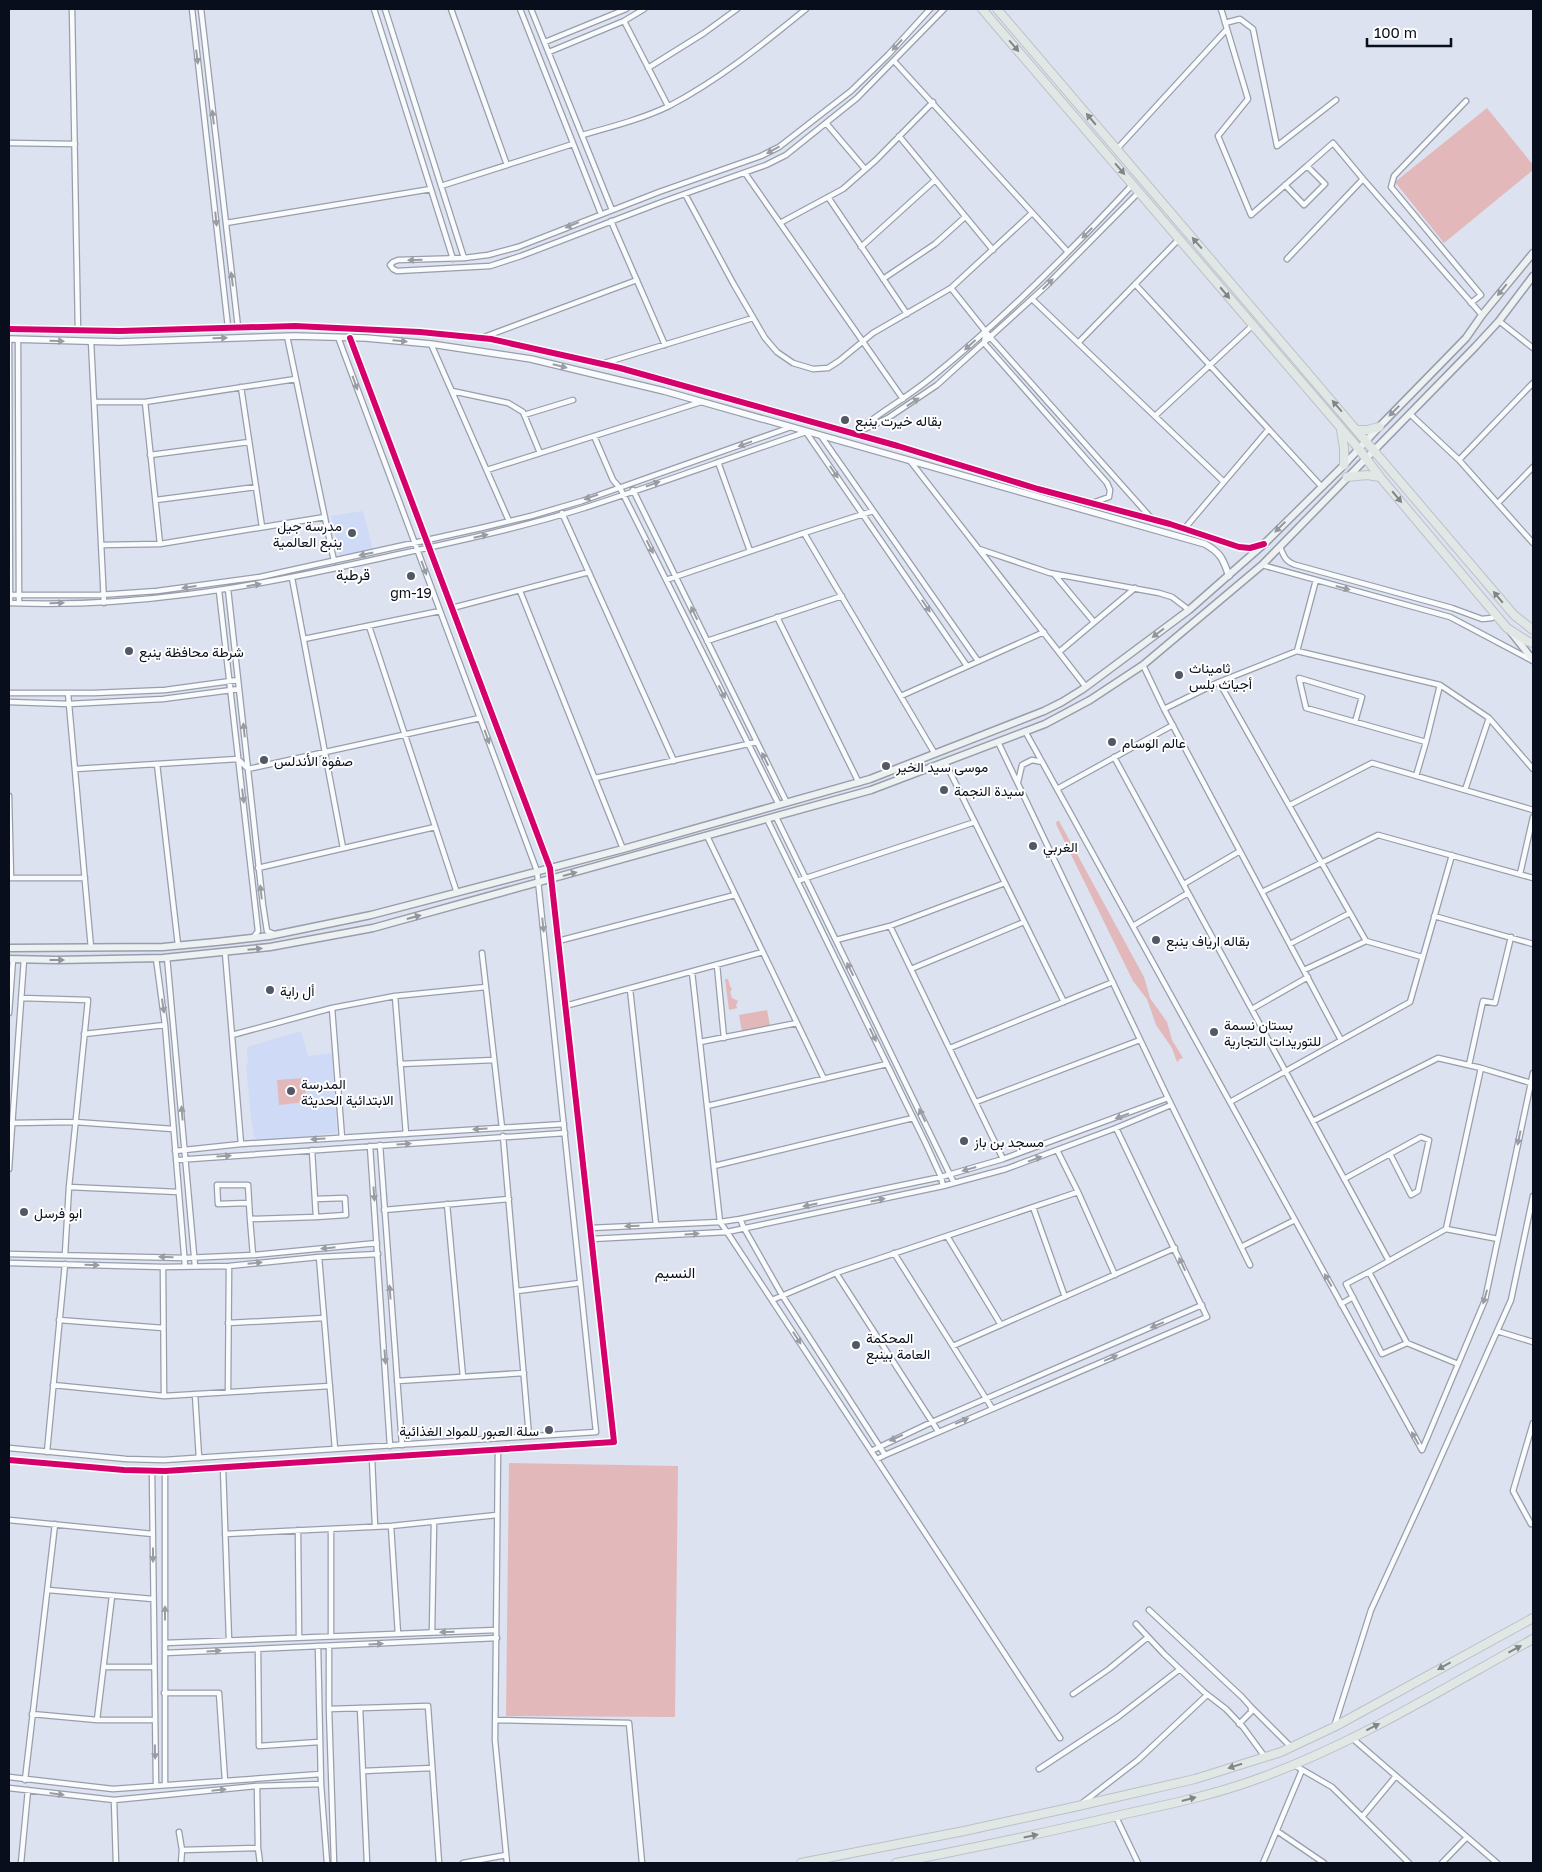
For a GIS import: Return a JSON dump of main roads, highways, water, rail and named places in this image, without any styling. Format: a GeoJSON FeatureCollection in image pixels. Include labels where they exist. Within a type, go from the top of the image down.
{"type":"FeatureCollection","features":[{"type":"Feature","properties":{"kind":"main road"},"geometry":{"type":"LineString","coordinates":[[982,9],[1359,449],[1380,477],[1496,614],[1533,661]]}},
{"type":"Feature","properties":{"kind":"main road"},"geometry":{"type":"LineString","coordinates":[[998,9],[1514,615],[1533,630]]}},
{"type":"Feature","properties":{"kind":"main road"},"geometry":{"type":"LineString","coordinates":[[9,948],[178,945],[275,935],[372,915],[623,849],[859,782],[1044,711],[1086,686],[1189,610],[1264,544],[1344,465],[1466,338],[1482,315],[1533,253]]}},
{"type":"Feature","properties":{"kind":"main road"},"geometry":{"type":"LineString","coordinates":[[11,959],[156,958],[270,947],[373,928],[870,790],[1064,716],[1143,665],[1262,565],[1499,320],[1533,276]]}},
{"type":"Feature","properties":{"kind":"main road"},"geometry":{"type":"LineString","coordinates":[[1356,430],[1379,427]]}},
{"type":"Feature","properties":{"kind":"main road"},"geometry":{"type":"LineString","coordinates":[[1341,428],[1344,465]]}},
{"type":"Feature","properties":{"kind":"main road"},"geometry":{"type":"LineString","coordinates":[[1347,477],[1367,475],[1380,477]]}},
{"type":"Feature","properties":{"kind":"main road"},"geometry":{"type":"LineString","coordinates":[[1507,628],[1533,643]]}},
{"type":"Feature","properties":{"kind":"main road"},"geometry":{"type":"LineString","coordinates":[[801,1863],[964,1832],[1078,1806],[1195,1779],[1265,1757],[1334,1727],[1533,1618]]}},
{"type":"Feature","properties":{"kind":"main road"},"geometry":{"type":"LineString","coordinates":[[896,1863],[1116,1817],[1192,1799],[1259,1778],[1327,1751],[1533,1639]]}},
{"type":"Feature","properties":{"kind":"place","name":"بقاله خيرت ينبع"},"geometry":{"type":"Point","coordinates":[845,420]}},
{"type":"Feature","properties":{"kind":"place","name":"مدرسة جيل ينبع العالمية"},"geometry":{"type":"Point","coordinates":[352,533]}},
{"type":"Feature","properties":{"kind":"place","name":"gm-19"},"geometry":{"type":"Point","coordinates":[411,576]}},
{"type":"Feature","properties":{"kind":"place","name":"شرطة محافظة ينبع"},"geometry":{"type":"Point","coordinates":[129,651]}},
{"type":"Feature","properties":{"kind":"place","name":"ثاميناث أجياث بلس"},"geometry":{"type":"Point","coordinates":[1179,675]}},
{"type":"Feature","properties":{"kind":"place","name":"عالم الوسام"},"geometry":{"type":"Point","coordinates":[1112,742]}},
{"type":"Feature","properties":{"kind":"place","name":"صفوة الأندلس"},"geometry":{"type":"Point","coordinates":[264,760]}},
{"type":"Feature","properties":{"kind":"place","name":"موسى سيد الخير"},"geometry":{"type":"Point","coordinates":[886,766]}},
{"type":"Feature","properties":{"kind":"place","name":"سيدة النجمة"},"geometry":{"type":"Point","coordinates":[944,790]}},
{"type":"Feature","properties":{"kind":"place","name":"الغربي"},"geometry":{"type":"Point","coordinates":[1033,846]}},
{"type":"Feature","properties":{"kind":"place","name":"بقاله ارياف ينبع"},"geometry":{"type":"Point","coordinates":[1156,940]}},
{"type":"Feature","properties":{"kind":"place","name":"أل راية"},"geometry":{"type":"Point","coordinates":[270,990]}},
{"type":"Feature","properties":{"kind":"place","name":"بستان نسمة للتوريدات التجارية"},"geometry":{"type":"Point","coordinates":[1214,1032]}},
{"type":"Feature","properties":{"kind":"place","name":"المدرسة الابتدائية الحديثة"},"geometry":{"type":"Point","coordinates":[291,1091]}},
{"type":"Feature","properties":{"kind":"place","name":"مسجد بن باز"},"geometry":{"type":"Point","coordinates":[964,1141]}},
{"type":"Feature","properties":{"kind":"place","name":"ابو فرسل"},"geometry":{"type":"Point","coordinates":[24,1212]}},
{"type":"Feature","properties":{"kind":"place","name":"المحكمة العامة بينبع"},"geometry":{"type":"Point","coordinates":[856,1345]}},
{"type":"Feature","properties":{"kind":"place","name":"سلة العبور للمواد الغذائية"},"geometry":{"type":"Point","coordinates":[549,1430]}},
{"type":"Feature","properties":{"kind":"district","name":"قرطبة"},"geometry":{"type":"Point","coordinates":[353,574]}},
{"type":"Feature","properties":{"kind":"district","name":"النسيم"},"geometry":{"type":"Point","coordinates":[675,1272]}}]}
